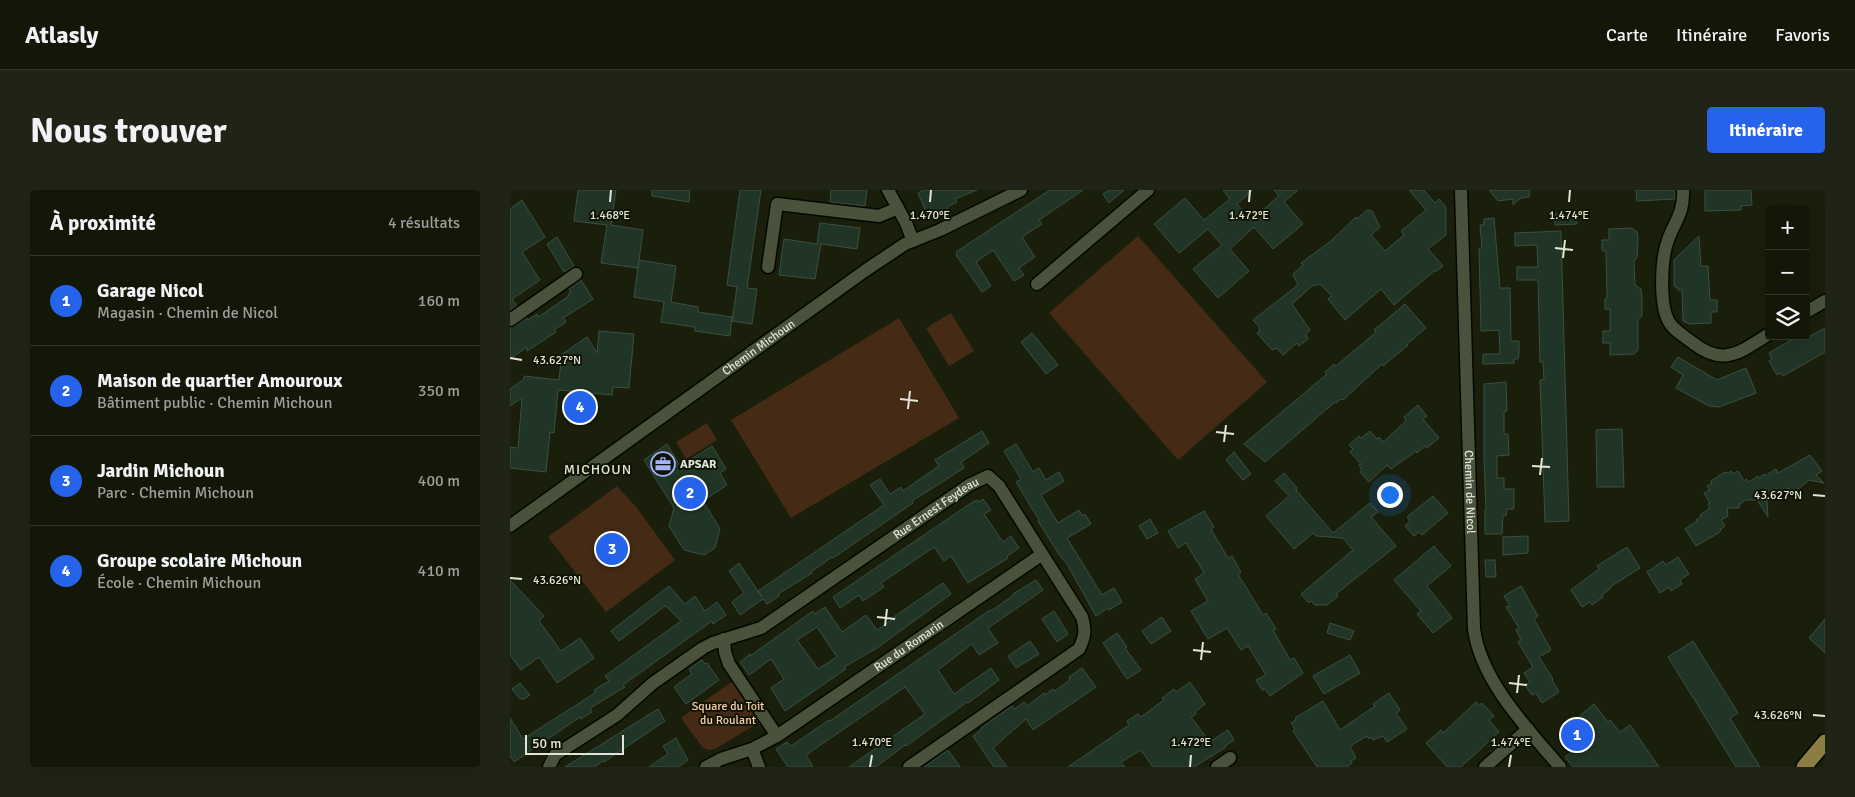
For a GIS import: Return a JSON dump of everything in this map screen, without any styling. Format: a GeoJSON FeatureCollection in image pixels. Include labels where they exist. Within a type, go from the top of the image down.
{"type":"FeatureCollection","features":[{"type":"Feature","properties":{"kind":"main road"},"geometry":{"type":"LineString","coordinates":[[1804,767],[1825,742]]}},
{"type":"Feature","properties":{"kind":"street"},"geometry":{"type":"LineString","coordinates":[[888,190],[913,241]]}},
{"type":"Feature","properties":{"kind":"street","name":"Chemin Michoun"},"geometry":{"type":"LineString","coordinates":[[510,526],[905,244],[940,230],[1021,190]]}},
{"type":"Feature","properties":{"kind":"street"},"geometry":{"type":"LineString","coordinates":[[1037,284],[1148,190]]}},
{"type":"Feature","properties":{"kind":"street","name":"Chemin de Nicol"},"geometry":{"type":"LineString","coordinates":[[1461,190],[1475,637],[1489,676],[1528,729],[1560,767]]}},
{"type":"Feature","properties":{"kind":"street"},"geometry":{"type":"LineString","coordinates":[[1683,190],[1684,201],[1680,216],[1668,239],[1664,256],[1663,302],[1666,315],[1672,326],[1708,354],[1716,356],[1726,357],[1765,336]]}},
{"type":"Feature","properties":{"kind":"street"},"geometry":{"type":"LineString","coordinates":[[768,267],[777,204],[879,216],[898,208]]}},
{"type":"Feature","properties":{"kind":"street"},"geometry":{"type":"LineString","coordinates":[[510,320],[576,274]]}},
{"type":"Feature","properties":{"kind":"street"},"geometry":{"type":"LineString","coordinates":[[1810,310],[1825,301]]}},
{"type":"Feature","properties":{"kind":"street","name":"Rue Ernest Feydeau"},"geometry":{"type":"LineString","coordinates":[[549,767],[555,755],[622,712],[662,676],[703,648],[724,639],[747,634],[761,628],[961,490],[988,476],[999,486],[1082,617],[1085,627],[1085,638],[1079,648],[909,767]]}},
{"type":"Feature","properties":{"kind":"street","name":"Rue du Romarin"},"geometry":{"type":"LineString","coordinates":[[752,748],[777,736],[1041,555]]}},
{"type":"Feature","properties":{"kind":"street"},"geometry":{"type":"LineString","coordinates":[[724,639],[725,652],[729,664],[777,736]]}},
{"type":"Feature","properties":{"kind":"street"},"geometry":{"type":"LineString","coordinates":[[1485,767],[1528,729]]}},
{"type":"Feature","properties":{"kind":"street"},"geometry":{"type":"LineString","coordinates":[[706,767],[732,754],[752,748],[759,767]]}},
{"type":"Feature","properties":{"kind":"street"},"geometry":{"type":"LineString","coordinates":[[1218,767],[1230,758]]}},
{"type":"Feature","properties":{"kind":"green space"},"geometry":{"type":"Polygon","coordinates":[[[1138,236],[1267,382],[1178,460],[1049,313],[1138,236]]]}},
{"type":"Feature","properties":{"kind":"green space"},"geometry":{"type":"Polygon","coordinates":[[[951,313],[974,351],[949,366],[926,328],[951,313]]]}},
{"type":"Feature","properties":{"kind":"green space"},"geometry":{"type":"Polygon","coordinates":[[[899,318],[959,418],[791,518],[731,420],[899,318]]]}},
{"type":"Feature","properties":{"kind":"green space"},"geometry":{"type":"Polygon","coordinates":[[[707,423],[717,440],[686,459],[676,442],[707,423]]]}},
{"type":"Feature","properties":{"kind":"green space"},"geometry":{"type":"Polygon","coordinates":[[[617,486],[637,508],[675,560],[606,612],[548,537],[617,486]]]}},
{"type":"Feature","properties":{"kind":"green space","name":"Square du Toit du Roulant"},"geometry":{"type":"Polygon","coordinates":[[[734,680],[759,720],[755,725],[715,749],[703,748],[681,718],[734,680]]]}},
{"type":"Feature","properties":{"kind":"building"},"geometry":{"type":"Polygon","coordinates":[[[578,190],[616,190],[611,225],[643,230],[638,268],[601,263],[607,225],[574,221],[578,190]]]}},
{"type":"Feature","properties":{"kind":"building"},"geometry":{"type":"Polygon","coordinates":[[[652,190],[690,190],[689,202],[652,196],[652,190]]]}},
{"type":"Feature","properties":{"kind":"building"},"geometry":{"type":"Polygon","coordinates":[[[740,190],[761,190],[747,288],[757,289],[752,324],[732,321],[737,287],[727,285],[740,190]]]}},
{"type":"Feature","properties":{"kind":"building"},"geometry":{"type":"Polygon","coordinates":[[[831,190],[867,190],[865,206],[830,202],[831,190]]]}},
{"type":"Feature","properties":{"kind":"building"},"geometry":{"type":"Polygon","coordinates":[[[924,190],[977,190],[955,199],[957,202],[947,207],[948,210],[935,215],[933,211],[927,214],[918,193],[924,190]]]}},
{"type":"Feature","properties":{"kind":"building"},"geometry":{"type":"Polygon","coordinates":[[[1050,190],[1083,190],[1039,220],[1042,224],[1022,237],[1035,257],[1019,268],[1024,275],[1014,281],[993,250],[976,262],[991,286],[982,292],[956,255],[956,252],[1050,190]]]}},
{"type":"Feature","properties":{"kind":"building"},"geometry":{"type":"Polygon","coordinates":[[[1109,190],[1124,190],[1109,203],[1103,194],[1109,190]]]}},
{"type":"Feature","properties":{"kind":"building"},"geometry":{"type":"Polygon","coordinates":[[[1223,190],[1253,190],[1237,204],[1251,220],[1279,196],[1274,190],[1298,190],[1284,202],[1303,224],[1273,249],[1254,227],[1230,249],[1249,271],[1218,298],[1193,269],[1222,245],[1208,229],[1179,253],[1154,224],[1185,198],[1204,220],[1230,199],[1223,190]]]}},
{"type":"Feature","properties":{"kind":"building"},"geometry":{"type":"Polygon","coordinates":[[[1409,190],[1424,190],[1435,203],[1439,199],[1446,207],[1446,235],[1428,249],[1443,266],[1434,271],[1394,305],[1381,289],[1345,320],[1328,299],[1332,296],[1320,284],[1312,286],[1292,304],[1310,330],[1306,334],[1308,339],[1299,346],[1297,343],[1283,355],[1277,348],[1272,350],[1257,333],[1260,331],[1260,328],[1253,320],[1298,285],[1293,274],[1303,265],[1301,263],[1331,241],[1356,217],[1357,219],[1367,210],[1372,211],[1380,227],[1371,235],[1385,251],[1404,235],[1401,231],[1426,210],[1409,190]]]}},
{"type":"Feature","properties":{"kind":"building"},"geometry":{"type":"Polygon","coordinates":[[[1489,190],[1530,190],[1529,197],[1521,198],[1513,205],[1513,199],[1498,201],[1489,190]]]}},
{"type":"Feature","properties":{"kind":"building"},"geometry":{"type":"Polygon","coordinates":[[[1636,190],[1675,190],[1675,199],[1637,201],[1636,190]]]}},
{"type":"Feature","properties":{"kind":"building"},"geometry":{"type":"Polygon","coordinates":[[[1705,190],[1751,190],[1752,205],[1741,206],[1741,210],[1705,211],[1705,190]]]}},
{"type":"Feature","properties":{"kind":"building"},"geometry":{"type":"Polygon","coordinates":[[[522,200],[545,237],[522,252],[540,280],[512,299],[517,306],[510,310],[510,209],[522,200]]]}},
{"type":"Feature","properties":{"kind":"building"},"geometry":{"type":"Polygon","coordinates":[[[1576,213],[1577,224],[1555,225],[1555,214],[1576,213]]]}},
{"type":"Feature","properties":{"kind":"building"},"geometry":{"type":"Polygon","coordinates":[[[1494,218],[1500,288],[1510,288],[1511,341],[1519,341],[1519,354],[1518,359],[1514,359],[1514,363],[1483,364],[1483,354],[1500,354],[1499,330],[1481,331],[1479,248],[1482,248],[1480,225],[1484,225],[1484,219],[1494,218]]]}},
{"type":"Feature","properties":{"kind":"building"},"geometry":{"type":"Polygon","coordinates":[[[820,223],[860,228],[857,249],[821,244],[815,279],[779,275],[784,239],[817,244],[820,223]]]}},
{"type":"Feature","properties":{"kind":"building"},"geometry":{"type":"Polygon","coordinates":[[[1632,228],[1637,232],[1638,240],[1637,258],[1634,261],[1635,285],[1641,289],[1642,297],[1642,316],[1638,319],[1638,350],[1634,354],[1610,355],[1610,343],[1603,343],[1603,331],[1610,331],[1610,309],[1605,309],[1605,299],[1607,298],[1606,251],[1602,251],[1602,240],[1609,240],[1609,229],[1632,228]]]}},
{"type":"Feature","properties":{"kind":"building"},"geometry":{"type":"Polygon","coordinates":[[[1561,231],[1569,521],[1545,522],[1540,380],[1544,379],[1543,362],[1540,362],[1538,280],[1517,280],[1517,267],[1538,267],[1537,245],[1515,246],[1515,233],[1561,231]]]}},
{"type":"Feature","properties":{"kind":"building"},"geometry":{"type":"Polygon","coordinates":[[[1699,236],[1701,266],[1708,266],[1710,300],[1717,300],[1717,312],[1711,312],[1711,323],[1689,324],[1683,321],[1682,290],[1678,290],[1674,286],[1674,260],[1699,236]]]}},
{"type":"Feature","properties":{"kind":"building"},"geometry":{"type":"Polygon","coordinates":[[[557,237],[574,266],[564,272],[547,244],[557,237]]]}},
{"type":"Feature","properties":{"kind":"building"},"geometry":{"type":"Polygon","coordinates":[[[639,260],[676,266],[671,302],[698,307],[698,312],[732,317],[730,336],[695,331],[695,327],[661,322],[664,302],[634,297],[639,260]]]}},
{"type":"Feature","properties":{"kind":"building"},"geometry":{"type":"Polygon","coordinates":[[[581,280],[593,299],[563,318],[566,322],[554,330],[556,332],[527,351],[527,347],[510,359],[510,328],[537,314],[538,317],[569,296],[568,294],[571,292],[569,289],[581,280]]]}},
{"type":"Feature","properties":{"kind":"building"},"geometry":{"type":"Polygon","coordinates":[[[1405,304],[1426,328],[1408,345],[1383,366],[1382,364],[1343,400],[1335,402],[1265,462],[1244,444],[1327,374],[1325,372],[1334,364],[1336,366],[1368,339],[1376,332],[1374,330],[1405,304]]]}},
{"type":"Feature","properties":{"kind":"building"},"geometry":{"type":"Polygon","coordinates":[[[1825,328],[1825,352],[1783,376],[1781,373],[1777,375],[1769,361],[1772,359],[1769,353],[1791,340],[1810,340],[1810,336],[1825,328]]]}},
{"type":"Feature","properties":{"kind":"building"},"geometry":{"type":"Polygon","coordinates":[[[599,331],[634,334],[629,388],[613,387],[612,395],[558,390],[554,433],[550,432],[546,472],[510,468],[510,447],[518,448],[522,398],[510,406],[510,389],[524,379],[524,376],[559,380],[561,362],[558,357],[587,337],[597,353],[599,331]]]}},
{"type":"Feature","properties":{"kind":"building"},"geometry":{"type":"Polygon","coordinates":[[[1032,333],[1058,365],[1046,374],[1021,342],[1032,333]]]}},
{"type":"Feature","properties":{"kind":"building"},"geometry":{"type":"Polygon","coordinates":[[[1678,357],[1717,380],[1746,368],[1756,393],[1719,407],[1709,406],[1676,388],[1683,375],[1671,367],[1678,357]]]}},
{"type":"Feature","properties":{"kind":"building"},"geometry":{"type":"Polygon","coordinates":[[[1506,382],[1507,411],[1504,412],[1504,434],[1508,434],[1509,455],[1497,456],[1497,478],[1504,478],[1504,489],[1514,489],[1514,509],[1507,509],[1506,516],[1503,515],[1502,534],[1485,534],[1484,384],[1506,382]]]}},
{"type":"Feature","properties":{"kind":"building"},"geometry":{"type":"Polygon","coordinates":[[[1418,405],[1427,416],[1423,419],[1439,438],[1427,448],[1425,446],[1417,453],[1416,451],[1391,469],[1387,465],[1369,482],[1360,472],[1362,470],[1359,465],[1361,464],[1350,452],[1353,449],[1349,445],[1359,436],[1361,438],[1370,431],[1377,439],[1379,437],[1383,442],[1406,421],[1404,417],[1418,405]]]}},
{"type":"Feature","properties":{"kind":"building"},"geometry":{"type":"Polygon","coordinates":[[[1622,429],[1624,487],[1597,487],[1596,430],[1622,429]]]}},
{"type":"Feature","properties":{"kind":"building"},"geometry":{"type":"Polygon","coordinates":[[[982,431],[989,443],[961,462],[964,468],[912,501],[913,503],[832,557],[812,573],[778,594],[779,596],[767,604],[763,599],[740,615],[732,602],[744,593],[729,571],[739,563],[762,597],[758,591],[884,505],[870,485],[880,479],[890,494],[901,487],[903,491],[939,466],[935,460],[982,431]]]}},
{"type":"Feature","properties":{"kind":"building"},"geometry":{"type":"Polygon","coordinates":[[[667,444],[680,466],[712,446],[726,469],[720,473],[727,485],[703,501],[720,529],[715,548],[704,555],[684,550],[669,526],[674,508],[644,460],[667,444]]]}},
{"type":"Feature","properties":{"kind":"building"},"geometry":{"type":"Polygon","coordinates":[[[1016,444],[1033,472],[1039,468],[1046,480],[1059,472],[1064,481],[1041,495],[1058,523],[1079,510],[1082,516],[1085,514],[1091,524],[1067,538],[1102,595],[1114,588],[1122,602],[1109,610],[1108,608],[1096,616],[1067,564],[1038,521],[1016,482],[1021,479],[1004,451],[1016,444]]]}},
{"type":"Feature","properties":{"kind":"building"},"geometry":{"type":"Polygon","coordinates":[[[1234,452],[1251,474],[1243,480],[1226,460],[1234,452]]]}},
{"type":"Feature","properties":{"kind":"building"},"geometry":{"type":"Polygon","coordinates":[[[1810,455],[1822,471],[1816,475],[1824,483],[1809,480],[1792,494],[1789,488],[1778,496],[1776,495],[1767,501],[1768,517],[1757,500],[1746,500],[1740,504],[1739,508],[1727,508],[1728,516],[1721,520],[1725,526],[1720,532],[1696,546],[1685,529],[1697,521],[1701,517],[1700,515],[1710,508],[1708,504],[1710,503],[1704,493],[1710,490],[1707,486],[1711,484],[1711,481],[1725,472],[1731,471],[1733,474],[1738,471],[1744,481],[1746,479],[1749,482],[1758,476],[1759,478],[1764,474],[1765,476],[1776,469],[1778,473],[1810,455]]]}},
{"type":"Feature","properties":{"kind":"building"},"geometry":{"type":"Polygon","coordinates":[[[1284,473],[1333,533],[1370,503],[1378,512],[1371,517],[1396,546],[1336,594],[1338,596],[1327,605],[1315,605],[1311,601],[1309,603],[1301,594],[1353,550],[1343,538],[1316,536],[1313,533],[1294,549],[1266,516],[1289,496],[1275,481],[1284,473]]]}},
{"type":"Feature","properties":{"kind":"building"},"geometry":{"type":"Polygon","coordinates":[[[1433,496],[1448,513],[1422,535],[1419,532],[1414,536],[1405,526],[1410,521],[1407,517],[1433,496]]]}},
{"type":"Feature","properties":{"kind":"building"},"geometry":{"type":"Polygon","coordinates":[[[983,499],[991,510],[984,514],[1003,542],[1011,536],[1019,548],[1007,556],[1008,558],[968,583],[951,556],[944,561],[934,547],[881,583],[884,587],[863,601],[859,595],[840,608],[833,597],[971,503],[977,500],[979,502],[983,499]]]}},
{"type":"Feature","properties":{"kind":"building"},"geometry":{"type":"Polygon","coordinates":[[[1204,511],[1214,527],[1211,529],[1228,558],[1232,556],[1241,572],[1238,574],[1263,615],[1266,613],[1276,629],[1273,630],[1290,660],[1294,658],[1303,673],[1270,696],[1265,689],[1262,690],[1256,680],[1266,675],[1248,646],[1241,650],[1227,628],[1208,639],[1191,611],[1208,601],[1195,579],[1204,573],[1186,543],[1178,548],[1168,531],[1204,511]]]}},
{"type":"Feature","properties":{"kind":"building"},"geometry":{"type":"Polygon","coordinates":[[[1150,519],[1158,533],[1147,539],[1139,526],[1150,519]]]}},
{"type":"Feature","properties":{"kind":"building"},"geometry":{"type":"Polygon","coordinates":[[[1528,536],[1528,553],[1503,555],[1503,537],[1528,536]]]}},
{"type":"Feature","properties":{"kind":"building"},"geometry":{"type":"Polygon","coordinates":[[[1434,546],[1451,566],[1427,586],[1452,618],[1433,633],[1417,614],[1421,611],[1394,580],[1434,546]]]}},
{"type":"Feature","properties":{"kind":"building"},"geometry":{"type":"Polygon","coordinates":[[[1627,547],[1640,568],[1610,587],[1602,595],[1603,597],[1592,605],[1590,602],[1582,607],[1571,590],[1599,569],[1597,566],[1627,547]]]}},
{"type":"Feature","properties":{"kind":"building"},"geometry":{"type":"Polygon","coordinates":[[[1678,557],[1689,574],[1680,580],[1682,584],[1671,591],[1669,587],[1660,593],[1647,572],[1663,561],[1666,565],[1678,557]]]}},
{"type":"Feature","properties":{"kind":"building"},"geometry":{"type":"Polygon","coordinates":[[[1485,560],[1495,560],[1496,577],[1486,577],[1485,560]]]}},
{"type":"Feature","properties":{"kind":"building"},"geometry":{"type":"Polygon","coordinates":[[[510,580],[544,616],[539,621],[561,651],[580,638],[594,658],[557,683],[539,657],[521,670],[510,655],[510,580]]]}},
{"type":"Feature","properties":{"kind":"building"},"geometry":{"type":"Polygon","coordinates":[[[1036,580],[1043,590],[988,628],[998,643],[979,655],[972,644],[938,670],[954,694],[991,668],[999,680],[876,767],[849,767],[925,714],[905,687],[806,755],[813,767],[788,767],[776,749],[787,742],[791,746],[830,721],[1036,580]]]}},
{"type":"Feature","properties":{"kind":"building"},"geometry":{"type":"Polygon","coordinates":[[[943,583],[951,594],[877,648],[844,667],[846,669],[785,711],[771,688],[784,679],[771,659],[749,675],[740,662],[813,611],[815,614],[825,607],[842,632],[866,615],[877,630],[943,583]],[[817,627],[797,640],[818,669],[837,657],[817,627]]]}},
{"type":"Feature","properties":{"kind":"building"},"geometry":{"type":"Polygon","coordinates":[[[669,586],[685,604],[695,596],[705,611],[717,602],[726,615],[713,624],[712,621],[623,685],[625,687],[590,708],[592,712],[581,719],[580,717],[514,762],[510,756],[510,718],[523,739],[595,693],[594,690],[609,681],[605,676],[681,621],[665,606],[619,641],[611,631],[669,586]]]}},
{"type":"Feature","properties":{"kind":"building"},"geometry":{"type":"Polygon","coordinates":[[[1521,586],[1538,616],[1534,619],[1551,650],[1539,657],[1559,692],[1542,703],[1536,693],[1532,695],[1525,685],[1530,682],[1524,673],[1533,667],[1518,642],[1521,640],[1516,630],[1519,628],[1506,607],[1510,606],[1504,596],[1521,586]]]}},
{"type":"Feature","properties":{"kind":"building"},"geometry":{"type":"Polygon","coordinates":[[[1054,611],[1068,634],[1057,642],[1042,619],[1054,611]]]}},
{"type":"Feature","properties":{"kind":"building"},"geometry":{"type":"Polygon","coordinates":[[[1162,617],[1171,631],[1151,644],[1142,631],[1162,617]]]}},
{"type":"Feature","properties":{"kind":"building"},"geometry":{"type":"Polygon","coordinates":[[[1825,619],[1825,653],[1809,638],[1825,619]]]}},
{"type":"Feature","properties":{"kind":"building"},"geometry":{"type":"Polygon","coordinates":[[[1330,623],[1354,631],[1350,640],[1327,633],[1330,623]]]}},
{"type":"Feature","properties":{"kind":"building"},"geometry":{"type":"Polygon","coordinates":[[[1117,633],[1141,670],[1127,679],[1103,643],[1117,633]]]}},
{"type":"Feature","properties":{"kind":"building"},"geometry":{"type":"Polygon","coordinates":[[[1030,641],[1039,654],[1016,668],[1008,656],[1030,641]]]}},
{"type":"Feature","properties":{"kind":"building"},"geometry":{"type":"Polygon","coordinates":[[[1693,641],[1738,713],[1730,718],[1760,767],[1736,767],[1668,657],[1693,641]]]}},
{"type":"Feature","properties":{"kind":"building"},"geometry":{"type":"Polygon","coordinates":[[[1350,655],[1360,673],[1324,694],[1313,676],[1350,655]]]}},
{"type":"Feature","properties":{"kind":"building"},"geometry":{"type":"Polygon","coordinates":[[[702,660],[705,664],[707,663],[719,680],[686,704],[674,687],[692,674],[689,669],[702,660]]]}},
{"type":"Feature","properties":{"kind":"building"},"geometry":{"type":"Polygon","coordinates":[[[1082,668],[1096,687],[1033,730],[1026,719],[993,748],[1007,767],[994,767],[973,736],[1012,706],[1015,709],[1024,702],[1027,706],[1044,693],[1045,695],[1053,689],[1055,691],[1070,680],[1069,677],[1082,668]]]}},
{"type":"Feature","properties":{"kind":"building"},"geometry":{"type":"Polygon","coordinates":[[[1190,682],[1205,704],[1191,717],[1209,741],[1228,730],[1234,740],[1226,747],[1194,767],[1153,767],[1141,750],[1121,762],[1125,767],[1068,767],[1129,725],[1127,721],[1138,714],[1141,717],[1164,700],[1162,698],[1174,689],[1176,692],[1190,682]]]}},
{"type":"Feature","properties":{"kind":"building"},"geometry":{"type":"Polygon","coordinates":[[[520,683],[530,695],[524,699],[520,699],[512,689],[520,683]]]}},
{"type":"Feature","properties":{"kind":"building"},"geometry":{"type":"Polygon","coordinates":[[[1389,693],[1400,710],[1396,713],[1407,729],[1387,742],[1383,736],[1373,740],[1367,736],[1350,746],[1356,758],[1347,767],[1317,767],[1293,731],[1295,729],[1291,723],[1296,720],[1295,718],[1323,701],[1340,730],[1375,706],[1373,704],[1389,693]]]}},
{"type":"Feature","properties":{"kind":"building"},"geometry":{"type":"Polygon","coordinates":[[[1476,702],[1478,706],[1482,703],[1494,716],[1489,720],[1499,732],[1461,767],[1447,767],[1426,743],[1441,730],[1443,733],[1476,702]]]}},
{"type":"Feature","properties":{"kind":"building"},"geometry":{"type":"Polygon","coordinates":[[[1594,704],[1608,722],[1610,720],[1620,732],[1630,725],[1659,767],[1573,767],[1565,757],[1574,750],[1560,733],[1594,704]]]}},
{"type":"Feature","properties":{"kind":"building"},"geometry":{"type":"Polygon","coordinates":[[[658,709],[665,721],[604,762],[594,767],[565,767],[658,709]]]}},
{"type":"Feature","properties":{"kind":"building"},"geometry":{"type":"Polygon","coordinates":[[[676,738],[688,760],[678,767],[649,767],[668,754],[663,746],[676,738]]]}},
{"type":"Feature","properties":{"kind":"building"},"geometry":{"type":"Polygon","coordinates":[[[948,750],[960,767],[924,767],[948,750]]]}},
{"type":"Feature","properties":{"kind":"place","name":"Groupe scolaire Michoun"},"geometry":{"type":"Point","coordinates":[580,407]}},
{"type":"Feature","properties":{"kind":"place","name":"APSAR"},"geometry":{"type":"Point","coordinates":[663,464]}},
{"type":"Feature","properties":{"kind":"place","name":"Maison de quartier Amouroux"},"geometry":{"type":"Point","coordinates":[690,493]}},
{"type":"Feature","properties":{"kind":"place","name":"Jardin Michoun"},"geometry":{"type":"Point","coordinates":[612,549]}},
{"type":"Feature","properties":{"kind":"place","name":"Garage Nicol"},"geometry":{"type":"Point","coordinates":[1577,735]}},
{"type":"Feature","properties":{"kind":"district","name":"MICHOUN"},"geometry":{"type":"Point","coordinates":[598,469]}}]}
